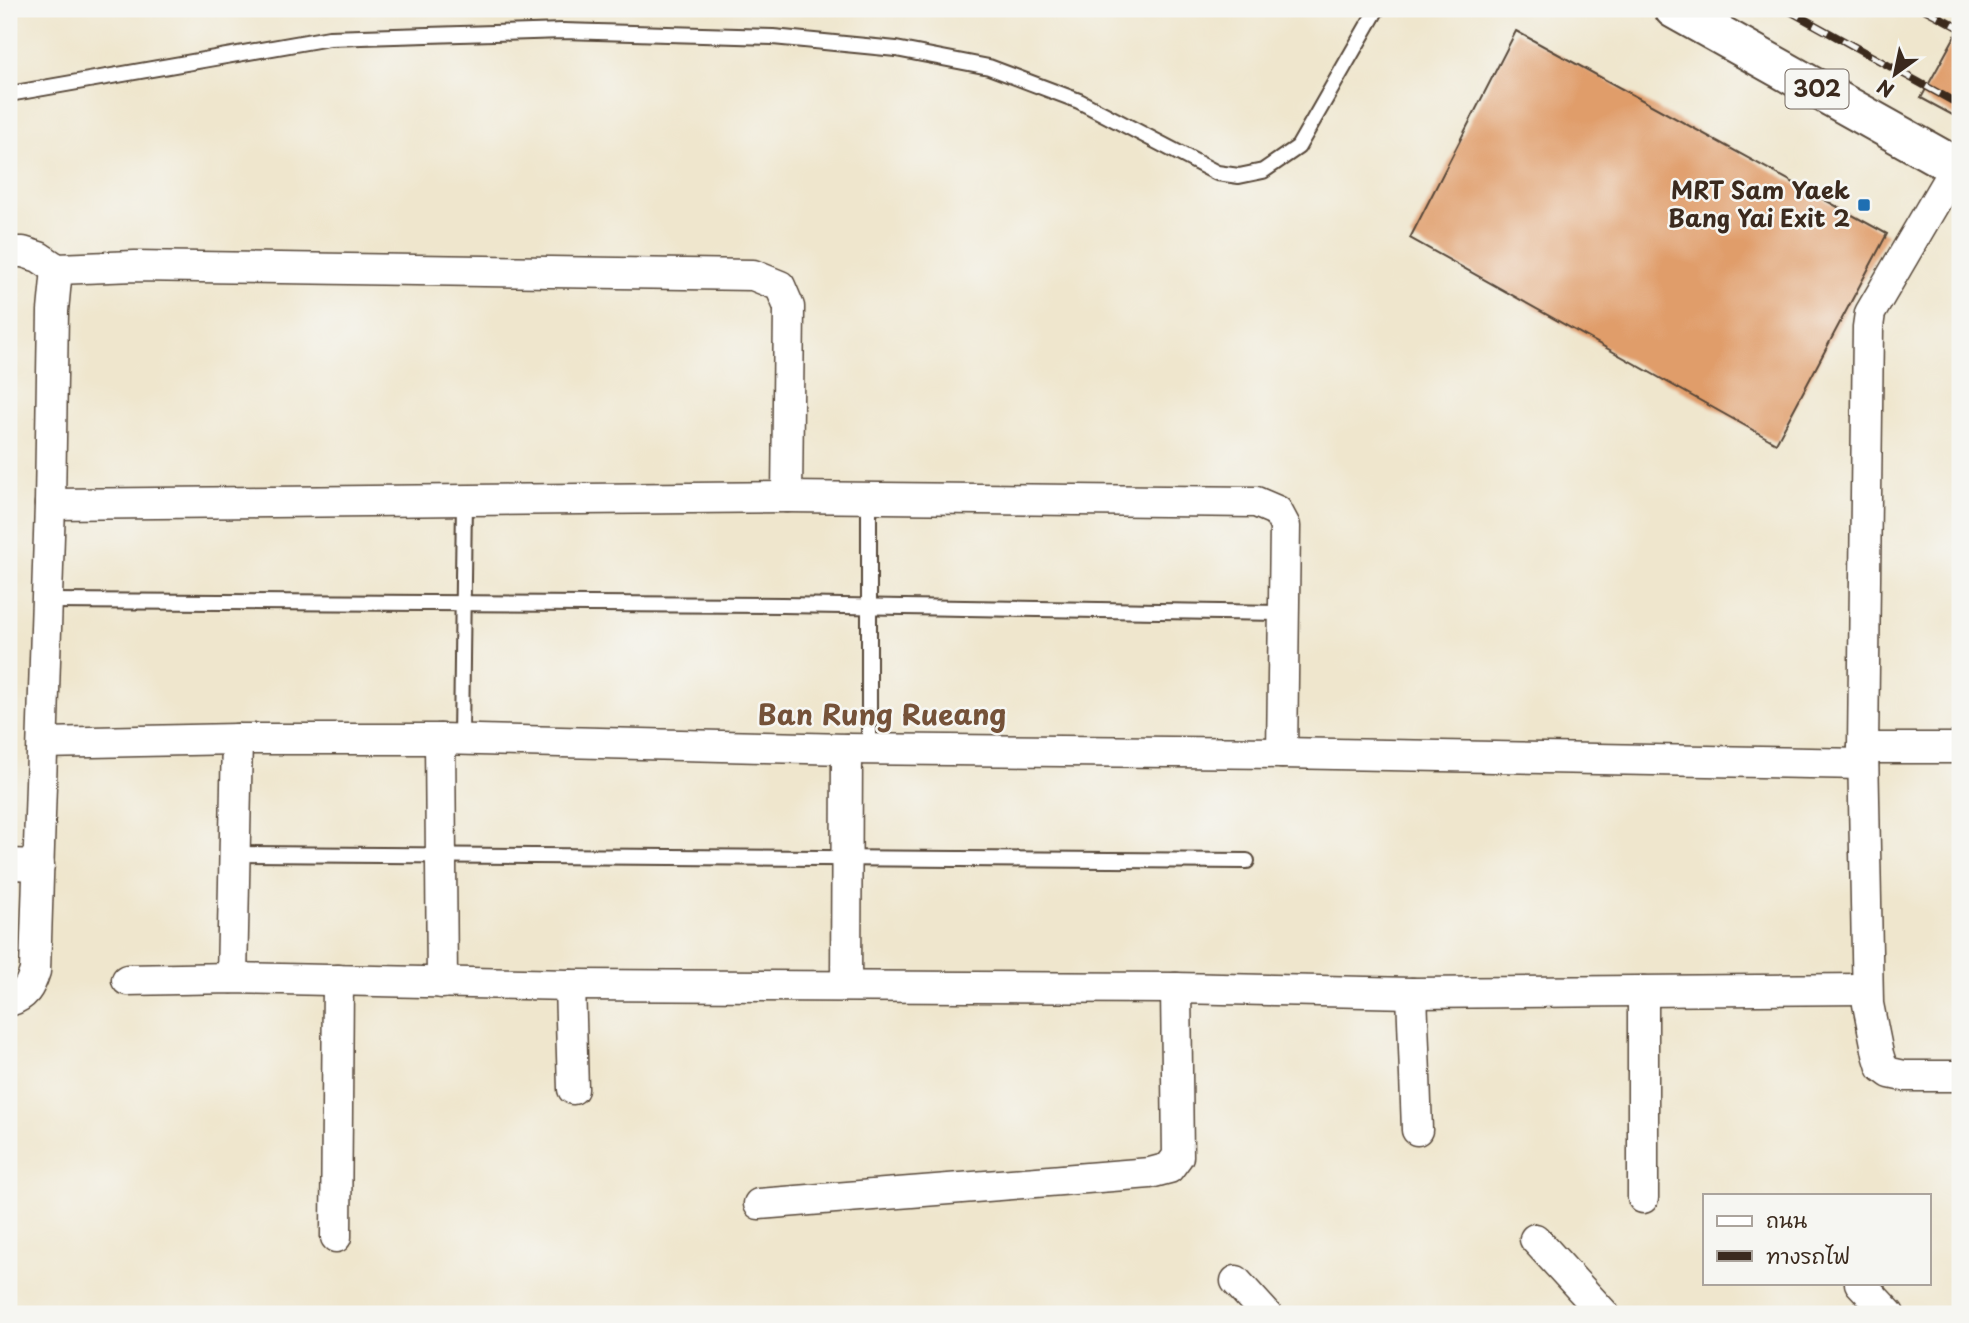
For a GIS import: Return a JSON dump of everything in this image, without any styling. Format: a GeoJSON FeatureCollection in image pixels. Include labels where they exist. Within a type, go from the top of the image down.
{"type":"FeatureCollection","features":[{"type":"Feature","properties":{"kind":"main road","name":"302"},"geometry":{"type":"LineString","coordinates":[[1674,9],[1958,168]]}},
{"type":"Feature","properties":{"kind":"street"},"geometry":{"type":"LineString","coordinates":[[1958,168],[1870,313],[1863,756],[1866,989],[1878,1054],[1882,1067],[1890,1073],[1904,1076],[1960,1076]]}},
{"type":"Feature","properties":{"kind":"street"},"geometry":{"type":"LineString","coordinates":[[9,252],[23,252],[39,257],[57,269],[135,266],[753,275],[780,286],[789,307],[787,497]]}},
{"type":"Feature","properties":{"kind":"street"},"geometry":{"type":"LineString","coordinates":[[9,1001],[22,995],[30,987],[34,971],[50,504],[53,311],[57,269]]}},
{"type":"Feature","properties":{"kind":"street"},"geometry":{"type":"LineString","coordinates":[[50,504],[787,497],[1256,502],[1277,511],[1285,526],[1282,753]]}},
{"type":"Feature","properties":{"kind":"street"},"geometry":{"type":"LineString","coordinates":[[232,978],[237,739]]}},
{"type":"Feature","properties":{"kind":"street"},"geometry":{"type":"LineString","coordinates":[[43,743],[451,739],[858,749],[1795,761],[1960,748]]}},
{"type":"Feature","properties":{"kind":"street"},"geometry":{"type":"LineString","coordinates":[[442,983],[441,855],[451,739]]}},
{"type":"Feature","properties":{"kind":"street"},"geometry":{"type":"LineString","coordinates":[[846,985],[847,859],[858,749]]}},
{"type":"Feature","properties":{"kind":"street"},"geometry":{"type":"LineString","coordinates":[[9,864],[39,865]]}},
{"type":"Feature","properties":{"kind":"street"},"geometry":{"type":"LineString","coordinates":[[127,979],[232,978],[570,985],[1176,988],[1412,993],[1866,989]]}},
{"type":"Feature","properties":{"kind":"street"},"geometry":{"type":"LineString","coordinates":[[336,1237],[338,980]]}},
{"type":"Feature","properties":{"kind":"street"},"geometry":{"type":"LineString","coordinates":[[570,985],[573,1089]]}},
{"type":"Feature","properties":{"kind":"street"},"geometry":{"type":"LineString","coordinates":[[759,1205],[1150,1173],[1169,1168],[1178,1156],[1176,988]]}},
{"type":"Feature","properties":{"kind":"street"},"geometry":{"type":"LineString","coordinates":[[1643,991],[1643,1198]]}},
{"type":"Feature","properties":{"kind":"street"},"geometry":{"type":"LineString","coordinates":[[1412,993],[1418,1130]]}},
{"type":"Feature","properties":{"kind":"street"},"geometry":{"type":"LineString","coordinates":[[1535,1238],[1604,1314]]}},
{"type":"Feature","properties":{"kind":"street"},"geometry":{"type":"LineString","coordinates":[[1236,1281],[1266,1314]]}},
{"type":"Feature","properties":{"kind":"street"},"geometry":{"type":"LineString","coordinates":[[1861,1284],[1889,1314]]}},
{"type":"Feature","properties":{"kind":"lane"},"geometry":{"type":"LineString","coordinates":[[9,94],[329,38],[563,31],[773,37],[896,48],[989,67],[1079,102],[1217,173],[1239,176],[1263,171],[1298,147],[1377,9]]}},
{"type":"Feature","properties":{"kind":"lane"},"geometry":{"type":"LineString","coordinates":[[858,749],[870,606],[869,498]]}},
{"type":"Feature","properties":{"kind":"lane"},"geometry":{"type":"LineString","coordinates":[[451,739],[463,603],[464,500]]}},
{"type":"Feature","properties":{"kind":"lane"},"geometry":{"type":"LineString","coordinates":[[47,601],[870,606],[1284,613]]}},
{"type":"Feature","properties":{"kind":"lane"},"geometry":{"type":"LineString","coordinates":[[235,854],[1247,860]]}},
{"type":"Feature","properties":{"kind":"building"},"geometry":{"type":"Polygon","coordinates":[[[1960,27],[1960,119],[1921,98],[1960,27]]]}},
{"type":"Feature","properties":{"kind":"building"},"geometry":{"type":"Polygon","coordinates":[[[1516,31],[1887,234],[1776,443],[1410,238],[1516,31]]]}},
{"type":"Feature","properties":{"kind":"railway"},"geometry":{"type":"LineString","coordinates":[[1786,9],[1960,105]]}},
{"type":"Feature","properties":{"kind":"railway"},"geometry":{"type":"LineString","coordinates":[[1924,9],[1960,28]]}},
{"type":"Feature","properties":{"kind":"place","name":"MRT Sam Yaek Bang Yai Exit 2"},"geometry":{"type":"Point","coordinates":[1864,205]}},
{"type":"Feature","properties":{"kind":"district","name":"Ban Rung Rueang"},"geometry":{"type":"Point","coordinates":[882,715]}}]}
